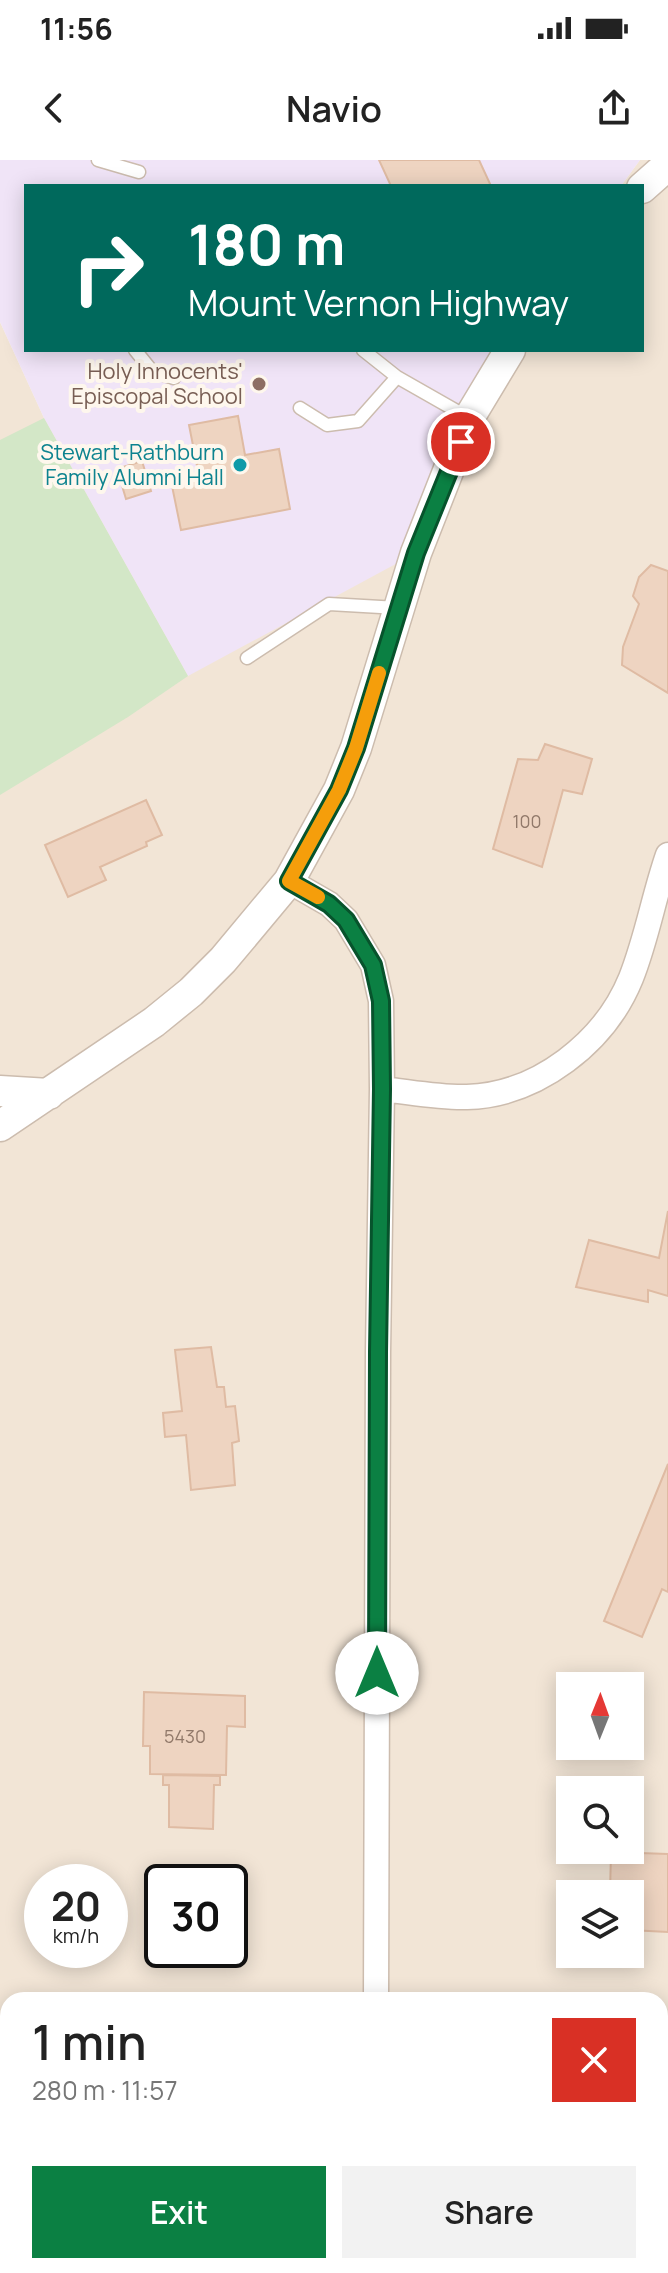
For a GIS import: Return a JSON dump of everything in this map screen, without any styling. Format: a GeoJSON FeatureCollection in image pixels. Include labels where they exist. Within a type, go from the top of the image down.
{"type":"FeatureCollection","features":[{"type":"Feature","properties":{"kind":"street"},"geometry":{"type":"LineString","coordinates":[[644,186],[668,165]]}},
{"type":"Feature","properties":{"kind":"street"},"geometry":{"type":"LineString","coordinates":[[0,1126],[154,1022],[191,992],[223,960],[289,881],[339,790],[356,748],[416,553],[469,418],[509,352]]}},
{"type":"Feature","properties":{"kind":"street"},"geometry":{"type":"LineString","coordinates":[[382,1089],[467,1097],[505,1091],[541,1077],[575,1054],[608,1019],[631,979],[668,855]]}},
{"type":"Feature","properties":{"kind":"street"},"geometry":{"type":"LineString","coordinates":[[289,881],[329,904],[346,920],[373,965],[381,1001],[376,1992]]}},
{"type":"Feature","properties":{"kind":"street"},"geometry":{"type":"LineString","coordinates":[[0,1091],[49,1094]]}},
{"type":"Feature","properties":{"kind":"lane"},"geometry":{"type":"LineString","coordinates":[[98,160],[139,172]]}},
{"type":"Feature","properties":{"kind":"lane"},"geometry":{"type":"LineString","coordinates":[[137,352],[152,371],[174,378]]}},
{"type":"Feature","properties":{"kind":"lane"},"geometry":{"type":"LineString","coordinates":[[366,352],[397,377],[469,418]]}},
{"type":"Feature","properties":{"kind":"lane"},"geometry":{"type":"LineString","coordinates":[[300,408],[327,425],[358,421],[397,377]]}},
{"type":"Feature","properties":{"kind":"lane"},"geometry":{"type":"LineString","coordinates":[[247,658],[329,604],[398,608]]}},
{"type":"Feature","properties":{"kind":"shaded area","name":"Holy Innocents' Episcopal School"},"geometry":{"type":"Polygon","coordinates":[[[0,160],[640,160],[622,184],[24,184],[24,352],[504,352],[416,553],[188,676],[44,418],[0,322],[0,160]]]}},
{"type":"Feature","properties":{"kind":"shaded area"},"geometry":{"type":"Polygon","coordinates":[[[640,160],[663,160],[668,166],[668,1992],[0,1992],[0,322],[44,418],[188,676],[503,352],[644,352],[644,184],[622,184],[640,160]]]}},
{"type":"Feature","properties":{"kind":"green space"},"geometry":{"type":"Polygon","coordinates":[[[44,418],[188,676],[128,717],[0,795],[0,440],[44,418]]]}},
{"type":"Feature","properties":{"kind":"building"},"geometry":{"type":"Polygon","coordinates":[[[379,160],[479,160],[490,184],[390,184],[379,160]]]}},
{"type":"Feature","properties":{"kind":"building","name":"Stewart-Rathburn Family Alumni Hall"},"geometry":{"type":"Polygon","coordinates":[[[238,416],[245,455],[279,449],[290,509],[181,530],[171,481],[199,476],[189,425],[238,416]]]}},
{"type":"Feature","properties":{"kind":"building"},"geometry":{"type":"Polygon","coordinates":[[[142,461],[151,491],[126,499],[117,469],[142,461]]]}},
{"type":"Feature","properties":{"kind":"building"},"geometry":{"type":"Polygon","coordinates":[[[651,565],[668,571],[668,693],[622,665],[623,647],[639,604],[633,596],[639,577],[651,565]]]}},
{"type":"Feature","properties":{"kind":"building"},"geometry":{"type":"Polygon","coordinates":[[[545,744],[592,759],[582,794],[563,790],[542,867],[493,849],[518,759],[538,760],[545,744]]]}},
{"type":"Feature","properties":{"kind":"building"},"geometry":{"type":"Polygon","coordinates":[[[146,800],[162,835],[146,842],[147,846],[100,867],[106,880],[68,897],[45,845],[146,800]]]}},
{"type":"Feature","properties":{"kind":"building"},"geometry":{"type":"Polygon","coordinates":[[[668,1211],[668,1296],[648,1290],[648,1302],[576,1287],[589,1240],[659,1258],[668,1211]]]}},
{"type":"Feature","properties":{"kind":"building"},"geometry":{"type":"Polygon","coordinates":[[[211,1347],[217,1387],[224,1387],[226,1407],[235,1406],[239,1441],[232,1443],[235,1485],[191,1490],[186,1435],[165,1437],[163,1413],[182,1411],[175,1350],[211,1347]]]}},
{"type":"Feature","properties":{"kind":"building"},"geometry":{"type":"Polygon","coordinates":[[[668,1464],[668,1592],[662,1589],[642,1637],[604,1621],[668,1464]]]}},
{"type":"Feature","properties":{"kind":"building"},"geometry":{"type":"Polygon","coordinates":[[[144,1692],[245,1696],[245,1727],[227,1726],[226,1775],[150,1774],[150,1746],[143,1746],[144,1692]]]}},
{"type":"Feature","properties":{"kind":"building"},"geometry":{"type":"Polygon","coordinates":[[[163,1775],[220,1776],[220,1785],[214,1785],[213,1829],[169,1827],[169,1785],[163,1785],[163,1775]]]}},
{"type":"Feature","properties":{"kind":"building"},"geometry":{"type":"Polygon","coordinates":[[[644,1853],[668,1854],[668,1932],[644,1931],[644,1880],[610,1880],[611,1864],[644,1864],[644,1853]]]}},
{"type":"Feature","properties":{"kind":"slow traffic"},"geometry":{"type":"LineString","coordinates":[[318,897],[289,881],[339,790],[356,748],[379,673]]}},
{"type":"Feature","properties":{"kind":"place","name":"Holy Innocents' Episcopal School"},"geometry":{"type":"Point","coordinates":[259,384]}},
{"type":"Feature","properties":{"kind":"place","name":"Stewart-Rathburn Family Alumni Hall"},"geometry":{"type":"Point","coordinates":[240,465]}},
{"type":"Feature","properties":{"kind":"route"},"geometry":{"type":"LineString","coordinates":[[377,1673],[381,1001],[373,965],[346,920],[329,904],[289,881],[316,836],[356,748],[416,553],[461,442]]}}]}
